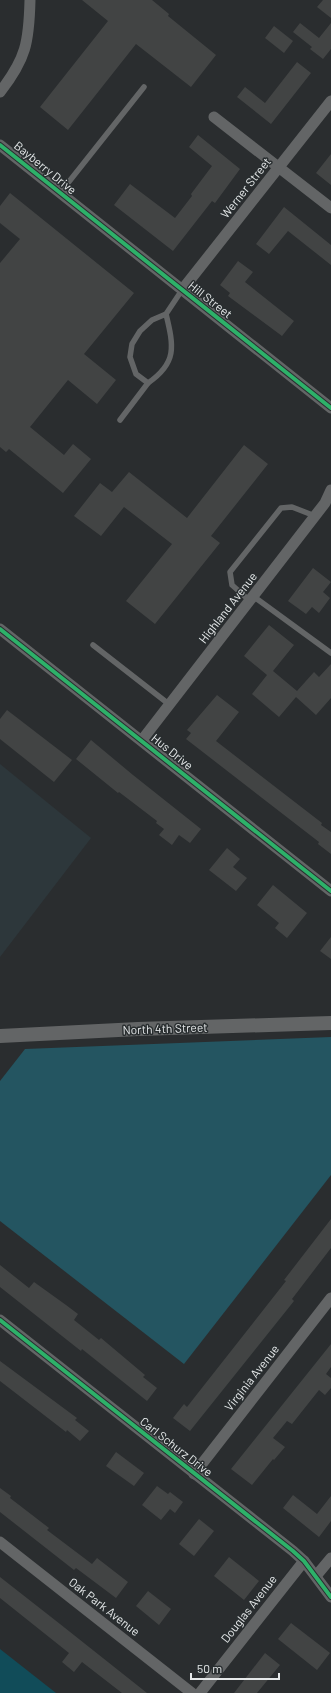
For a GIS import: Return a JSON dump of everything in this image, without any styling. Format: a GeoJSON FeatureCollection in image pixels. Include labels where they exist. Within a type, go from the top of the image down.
{"type":"FeatureCollection","features":[{"type":"Feature","properties":{"kind":"street"},"geometry":{"type":"LineString","coordinates":[[0,92],[12,77],[22,57],[28,35],[30,0]]}},
{"type":"Feature","properties":{"kind":"street","name":"Werner Street"},"geometry":{"type":"LineString","coordinates":[[182,290],[331,101]]}},
{"type":"Feature","properties":{"kind":"street"},"geometry":{"type":"LineString","coordinates":[[214,117],[279,166],[331,208]]}},
{"type":"Feature","properties":{"kind":"street","name":"Bayberry Drive"},"geometry":{"type":"LineString","coordinates":[[0,145],[78,207]]}},
{"type":"Feature","properties":{"kind":"street","name":"Hill Street"},"geometry":{"type":"LineString","coordinates":[[78,207],[331,408]]}},
{"type":"Feature","properties":{"kind":"street","name":"Highland Avenue"},"geometry":{"type":"LineString","coordinates":[[142,740],[325,503],[331,490]]}},
{"type":"Feature","properties":{"kind":"street","name":"Hus Drive"},"geometry":{"type":"LineString","coordinates":[[0,629],[331,891]]}},
{"type":"Feature","properties":{"kind":"street","name":"North 4th Street"},"geometry":{"type":"LineString","coordinates":[[0,1036],[138,1029],[331,1023]]}},
{"type":"Feature","properties":{"kind":"street","name":"Virginia Avenue"},"geometry":{"type":"LineString","coordinates":[[194,1474],[331,1298]]}},
{"type":"Feature","properties":{"kind":"street","name":"Carl Schurz Drive"},"geometry":{"type":"LineString","coordinates":[[0,1320],[304,1561],[331,1597]]}},
{"type":"Feature","properties":{"kind":"street","name":"Oak Park Avenue"},"geometry":{"type":"LineString","coordinates":[[0,1542],[192,1693]]}},
{"type":"Feature","properties":{"kind":"street"},"geometry":{"type":"LineString","coordinates":[[316,1576],[331,1558]]}},
{"type":"Feature","properties":{"kind":"street","name":"Douglas Avenue"},"geometry":{"type":"LineString","coordinates":[[200,1693],[304,1561]]}},
{"type":"Feature","properties":{"kind":"lane"},"geometry":{"type":"LineString","coordinates":[[60,193],[144,88]]}},
{"type":"Feature","properties":{"kind":"lane"},"geometry":{"type":"LineString","coordinates":[[148,383],[136,374],[130,357],[132,344],[140,331],[152,320],[166,314],[182,290]]}},
{"type":"Feature","properties":{"kind":"lane"},"geometry":{"type":"LineString","coordinates":[[120,420],[148,383],[168,366],[171,352],[171,335],[166,314]]}},
{"type":"Feature","properties":{"kind":"lane"},"geometry":{"type":"LineString","coordinates":[[315,516],[292,507],[281,508],[230,572],[232,585],[331,653]]}},
{"type":"Feature","properties":{"kind":"lane"},"geometry":{"type":"LineString","coordinates":[[93,645],[170,705]]}},
{"type":"Feature","properties":{"kind":"shaded area"},"geometry":{"type":"Polygon","coordinates":[[[0,764],[91,838],[0,957],[0,764]]]}},
{"type":"Feature","properties":{"kind":"shaded area"},"geometry":{"type":"Polygon","coordinates":[[[331,1037],[331,1175],[184,1364],[0,1221],[0,1081],[25,1049],[331,1037]]]}},
{"type":"Feature","properties":{"kind":"shaded area"},"geometry":{"type":"Polygon","coordinates":[[[0,1649],[56,1693],[0,1693],[0,1649]]]}},
{"type":"Feature","properties":{"kind":"building"},"geometry":{"type":"Polygon","coordinates":[[[82,0],[152,0],[169,14],[168,16],[216,55],[191,87],[136,44],[68,130],[40,107],[108,21],[82,0]]]}},
{"type":"Feature","properties":{"kind":"building"},"geometry":{"type":"Polygon","coordinates":[[[323,0],[331,0],[331,18],[317,7],[323,0]]]}},
{"type":"Feature","properties":{"kind":"building"},"geometry":{"type":"Polygon","coordinates":[[[300,23],[319,38],[331,23],[331,49],[323,59],[310,49],[312,47],[293,32],[300,23]]]}},
{"type":"Feature","properties":{"kind":"building"},"geometry":{"type":"Polygon","coordinates":[[[274,26],[293,41],[284,53],[265,38],[274,26]]]}},
{"type":"Feature","properties":{"kind":"building"},"geometry":{"type":"Polygon","coordinates":[[[297,62],[311,73],[271,124],[237,97],[245,87],[265,103],[297,62]]]}},
{"type":"Feature","properties":{"kind":"building"},"geometry":{"type":"Polygon","coordinates":[[[198,135],[240,169],[215,203],[212,201],[173,251],[114,205],[130,184],[175,218],[212,166],[189,147],[198,135]]]}},
{"type":"Feature","properties":{"kind":"building"},"geometry":{"type":"Polygon","coordinates":[[[331,154],[331,185],[316,173],[331,154]]]}},
{"type":"Feature","properties":{"kind":"building"},"geometry":{"type":"Polygon","coordinates":[[[10,193],[134,293],[84,354],[116,380],[97,404],[68,380],[30,427],[64,455],[73,444],[91,459],[63,493],[9,449],[6,452],[0,447],[0,263],[20,239],[0,223],[0,206],[10,193]]]}},
{"type":"Feature","properties":{"kind":"building"},"geometry":{"type":"Polygon","coordinates":[[[284,207],[331,245],[331,265],[288,231],[269,254],[256,244],[284,207]]]}},
{"type":"Feature","properties":{"kind":"building"},"geometry":{"type":"Polygon","coordinates":[[[238,261],[253,272],[245,282],[294,321],[282,336],[228,296],[230,293],[220,285],[238,261]]]}},
{"type":"Feature","properties":{"kind":"building"},"geometry":{"type":"Polygon","coordinates":[[[244,445],[268,464],[211,536],[220,543],[155,624],[126,601],[172,544],[124,507],[101,536],[74,516],[100,483],[112,492],[129,472],[187,518],[244,445]]]}},
{"type":"Feature","properties":{"kind":"building"},"geometry":{"type":"Polygon","coordinates":[[[313,568],[331,582],[323,592],[330,598],[319,613],[312,607],[306,614],[288,601],[313,568]]]}},
{"type":"Feature","properties":{"kind":"building"},"geometry":{"type":"Polygon","coordinates":[[[269,625],[294,645],[273,671],[297,691],[314,672],[319,677],[331,664],[331,698],[316,715],[296,697],[279,717],[252,694],[267,675],[244,656],[269,625]]]}},
{"type":"Feature","properties":{"kind":"building"},"geometry":{"type":"Polygon","coordinates":[[[217,695],[239,712],[216,741],[322,823],[321,825],[331,832],[331,854],[318,844],[319,842],[186,739],[191,733],[187,730],[217,695]]]}},
{"type":"Feature","properties":{"kind":"building"},"geometry":{"type":"Polygon","coordinates":[[[7,710],[72,760],[54,782],[0,739],[0,719],[7,710]]]}},
{"type":"Feature","properties":{"kind":"building"},"geometry":{"type":"Polygon","coordinates":[[[91,740],[201,829],[190,843],[179,835],[172,845],[159,835],[164,829],[156,823],[157,821],[119,792],[118,793],[76,759],[91,740]]]}},
{"type":"Feature","properties":{"kind":"building"},"geometry":{"type":"Polygon","coordinates":[[[227,848],[240,859],[233,867],[247,878],[236,891],[209,870],[227,848]]]}},
{"type":"Feature","properties":{"kind":"building"},"geometry":{"type":"Polygon","coordinates":[[[273,885],[307,913],[287,938],[275,928],[279,923],[257,905],[273,885]]]}},
{"type":"Feature","properties":{"kind":"building"},"geometry":{"type":"Polygon","coordinates":[[[331,937],[331,959],[320,951],[331,937]]]}},
{"type":"Feature","properties":{"kind":"building"},"geometry":{"type":"Polygon","coordinates":[[[331,1219],[331,1248],[292,1299],[294,1301],[190,1431],[173,1418],[184,1404],[187,1407],[286,1281],[284,1280],[331,1219]]]}},
{"type":"Feature","properties":{"kind":"building"},"geometry":{"type":"Polygon","coordinates":[[[0,1265],[29,1288],[34,1282],[78,1314],[74,1320],[99,1340],[101,1338],[145,1375],[143,1377],[157,1388],[147,1401],[82,1349],[81,1351],[0,1287],[0,1265]]]}},
{"type":"Feature","properties":{"kind":"building"},"geometry":{"type":"Polygon","coordinates":[[[331,1344],[331,1367],[326,1374],[331,1378],[331,1388],[325,1395],[319,1390],[292,1424],[287,1421],[273,1438],[285,1447],[252,1485],[231,1469],[331,1344]]]}},
{"type":"Feature","properties":{"kind":"building"},"geometry":{"type":"Polygon","coordinates":[[[0,1361],[77,1418],[75,1420],[89,1431],[80,1441],[0,1381],[0,1361]]]}},
{"type":"Feature","properties":{"kind":"building"},"geometry":{"type":"Polygon","coordinates":[[[116,1452],[144,1473],[134,1486],[106,1466],[116,1452]]]}},
{"type":"Feature","properties":{"kind":"building"},"geometry":{"type":"Polygon","coordinates":[[[157,1486],[168,1494],[170,1492],[183,1502],[175,1513],[170,1509],[161,1520],[142,1505],[157,1486]]]}},
{"type":"Feature","properties":{"kind":"building"},"geometry":{"type":"Polygon","coordinates":[[[0,1488],[11,1496],[10,1498],[49,1528],[47,1530],[92,1564],[97,1558],[128,1582],[116,1598],[76,1568],[74,1570],[0,1512],[0,1488]]]}},
{"type":"Feature","properties":{"kind":"building"},"geometry":{"type":"Polygon","coordinates":[[[293,1495],[317,1514],[331,1496],[331,1521],[319,1537],[283,1508],[293,1495]]]}},
{"type":"Feature","properties":{"kind":"building"},"geometry":{"type":"Polygon","coordinates":[[[199,1519],[214,1531],[194,1556],[179,1544],[199,1519]]]}},
{"type":"Feature","properties":{"kind":"building"},"geometry":{"type":"Polygon","coordinates":[[[229,1557],[259,1581],[244,1600],[214,1576],[229,1557]]]}},
{"type":"Feature","properties":{"kind":"building"},"geometry":{"type":"Polygon","coordinates":[[[0,1577],[147,1693],[122,1693],[82,1662],[74,1672],[62,1662],[69,1653],[0,1598],[0,1577]]]}},
{"type":"Feature","properties":{"kind":"building"},"geometry":{"type":"Polygon","coordinates":[[[148,1591],[171,1609],[159,1625],[136,1606],[148,1591]]]}},
{"type":"Feature","properties":{"kind":"building"},"geometry":{"type":"Polygon","coordinates":[[[291,1623],[330,1653],[317,1670],[278,1639],[291,1623]]]}},
{"type":"Feature","properties":{"kind":"building"},"geometry":{"type":"Polygon","coordinates":[[[265,1653],[280,1665],[257,1693],[234,1693],[265,1653]]]}},
{"type":"Feature","properties":{"kind":"cycle path"},"geometry":{"type":"LineString","coordinates":[[0,145],[331,408]]}},
{"type":"Feature","properties":{"kind":"cycle path"},"geometry":{"type":"LineString","coordinates":[[0,629],[331,891]]}},
{"type":"Feature","properties":{"kind":"cycle path"},"geometry":{"type":"LineString","coordinates":[[0,1320],[293,1551],[304,1561],[331,1597]]}}]}
